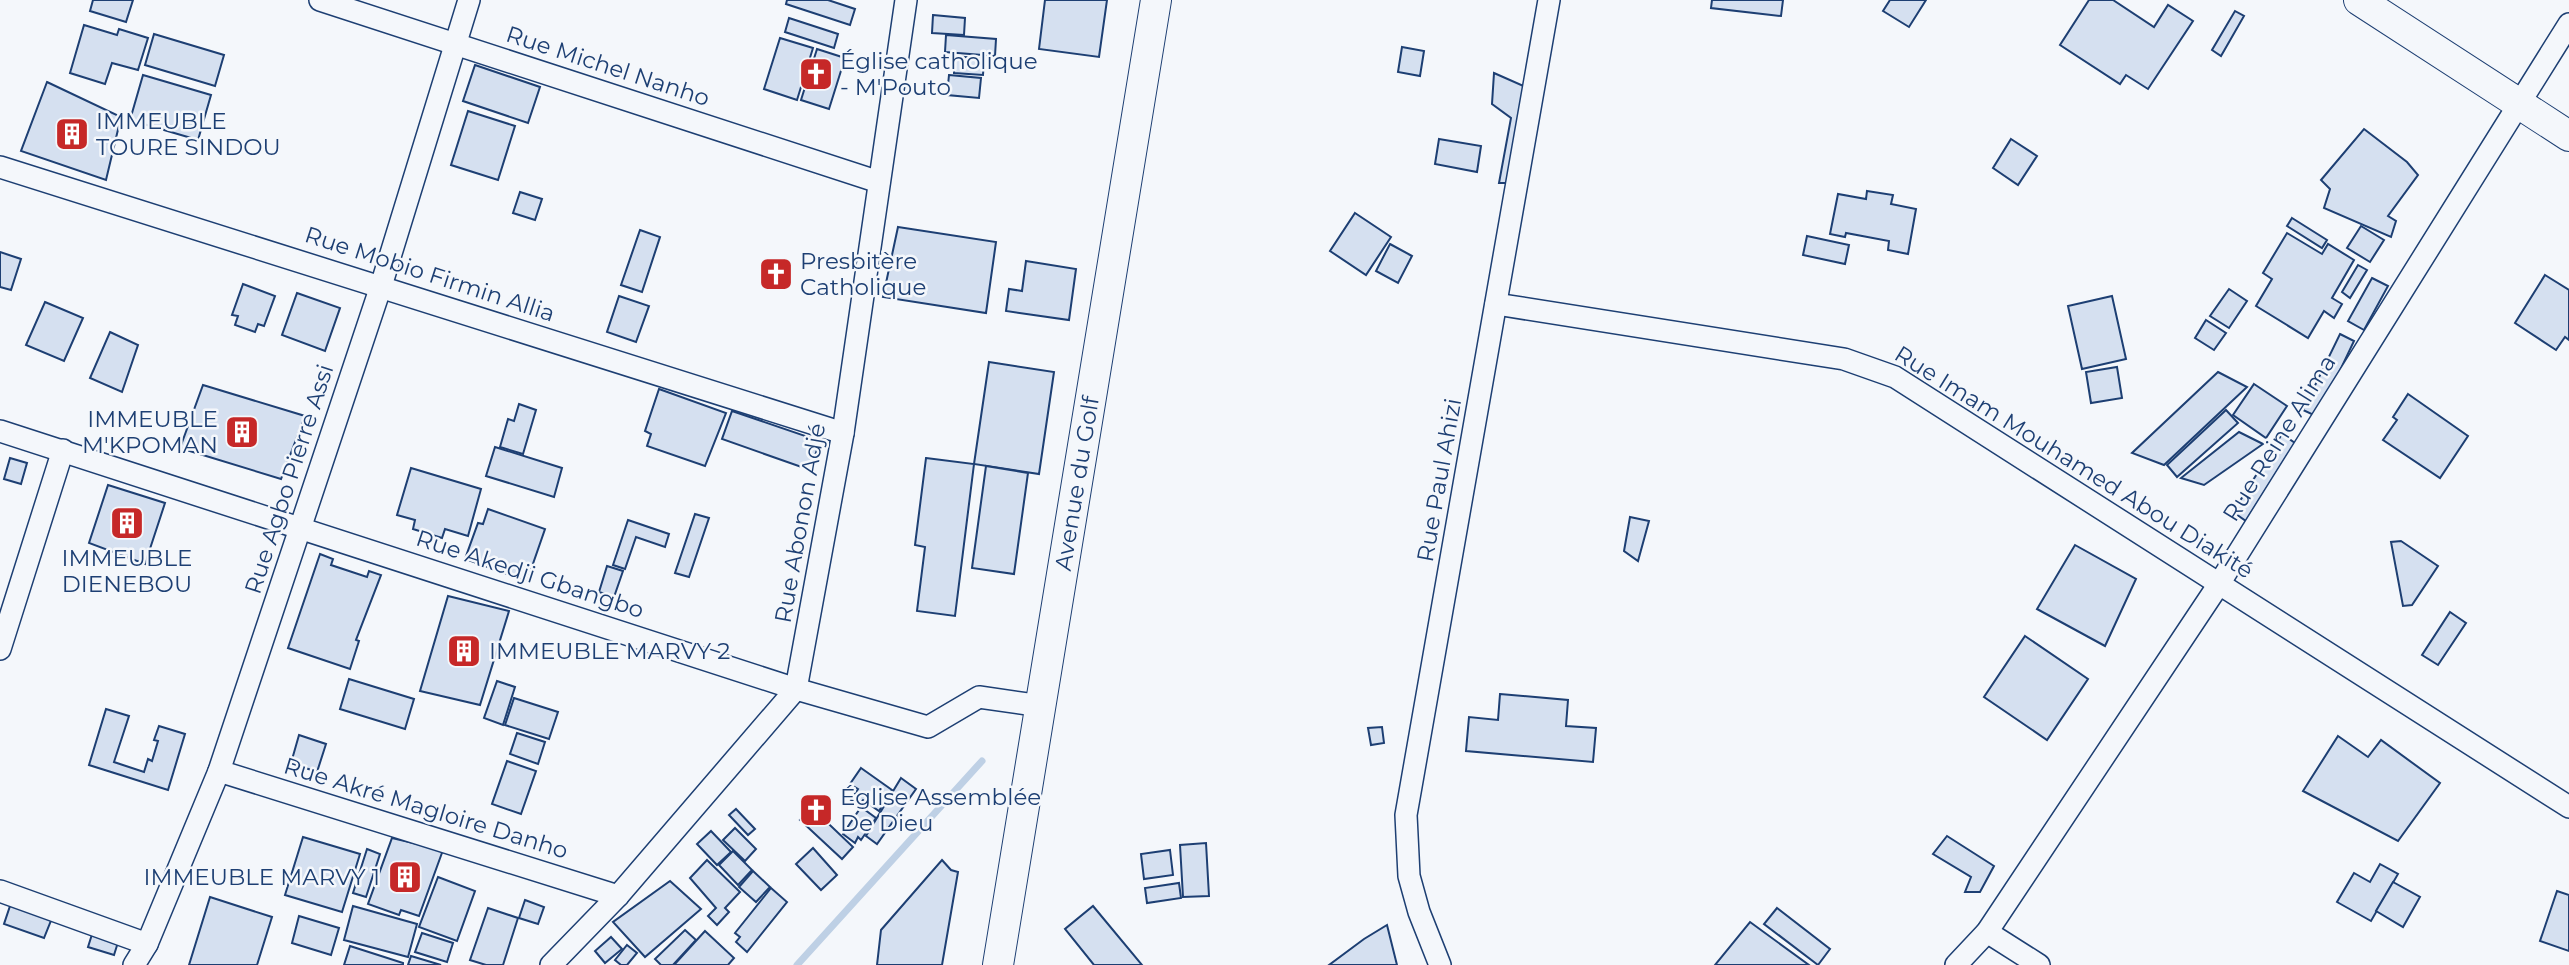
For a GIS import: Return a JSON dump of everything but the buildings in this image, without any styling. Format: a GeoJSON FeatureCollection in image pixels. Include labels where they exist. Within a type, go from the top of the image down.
{"type":"FeatureCollection","features":[{"type":"Feature","properties":{"kind":"main road","name":"Avenue du Golf"},"geometry":{"type":"LineString","coordinates":[[998,965],[1156,0]]}},
{"type":"Feature","properties":{"kind":"main road"},"geometry":{"type":"LineString","coordinates":[[2358,0],[2569,136]]}},
{"type":"Feature","properties":{"kind":"street","name":"Rue Michel Nanho"},"geometry":{"type":"LineString","coordinates":[[320,0],[879,182]]}},
{"type":"Feature","properties":{"kind":"street","name":"Rue Agbo Pierre Assi"},"geometry":{"type":"LineString","coordinates":[[134,965],[147,944],[219,771],[381,285],[469,0]]}},
{"type":"Feature","properties":{"kind":"street","name":"Rue Abonon Adjé"},"geometry":{"type":"LineString","coordinates":[[796,689],[843,433],[906,0]]}},
{"type":"Feature","properties":{"kind":"street","name":"Rue Paul Ahizi"},"geometry":{"type":"LineString","coordinates":[[1440,965],[1419,912],[1409,876],[1406,816],[1549,0]]}},
{"type":"Feature","properties":{"kind":"street","name":"Rue Reine Alima"},"geometry":{"type":"LineString","coordinates":[[1956,965],[1987,932],[2219,584],[2569,24]]}},
{"type":"Feature","properties":{"kind":"street","name":"Rue Mobio Firmin Allia"},"geometry":{"type":"LineString","coordinates":[[0,167],[381,285],[843,433]]}},
{"type":"Feature","properties":{"kind":"street","name":"Rue Imam Mouhamed Abou Diakité"},"geometry":{"type":"LineString","coordinates":[[1496,304],[1831,357],[1869,366],[1895,377],[2569,807]]}},
{"type":"Feature","properties":{"kind":"street","name":"Rue Akedji Gbangbo"},"geometry":{"type":"LineString","coordinates":[[0,430],[796,689],[928,727],[979,697],[1042,706]]}},
{"type":"Feature","properties":{"kind":"street"},"geometry":{"type":"LineString","coordinates":[[0,649],[63,450]]}},
{"type":"Feature","properties":{"kind":"street"},"geometry":{"type":"LineString","coordinates":[[551,965],[618,896],[796,689]]}},
{"type":"Feature","properties":{"kind":"street","name":"Rue Akré Magloire Danho"},"geometry":{"type":"LineString","coordinates":[[219,771],[618,896]]}},
{"type":"Feature","properties":{"kind":"street"},"geometry":{"type":"LineString","coordinates":[[0,891],[147,944]]}},
{"type":"Feature","properties":{"kind":"street"},"geometry":{"type":"LineString","coordinates":[[1987,932],[2039,965]]}},
{"type":"Feature","properties":{"kind":"waterway"},"geometry":{"type":"LineString","coordinates":[[797,965],[982,761]]}},
{"type":"Feature","properties":{"kind":"place","name":"Église catholique - M'Pouto"},"geometry":{"type":"Point","coordinates":[816,74]}},
{"type":"Feature","properties":{"kind":"place","name":"IMMEUBLE TOURE SINDOU"},"geometry":{"type":"Point","coordinates":[72,134]}},
{"type":"Feature","properties":{"kind":"place","name":"Presbitère Catholique"},"geometry":{"type":"Point","coordinates":[776,274]}},
{"type":"Feature","properties":{"kind":"place","name":"IMMEUBLE M'KPOMAN"},"geometry":{"type":"Point","coordinates":[242,432]}},
{"type":"Feature","properties":{"kind":"place","name":"IMMEUBLE DIENEBOU"},"geometry":{"type":"Point","coordinates":[127,523]}},
{"type":"Feature","properties":{"kind":"place","name":"IMMEUBLE MARVY 2"},"geometry":{"type":"Point","coordinates":[464,651]}},
{"type":"Feature","properties":{"kind":"place","name":"Église Assemblée De Dieu"},"geometry":{"type":"Point","coordinates":[816,810]}},
{"type":"Feature","properties":{"kind":"place","name":"IMMEUBLE MARVY 1"},"geometry":{"type":"Point","coordinates":[405,877]}}]}
